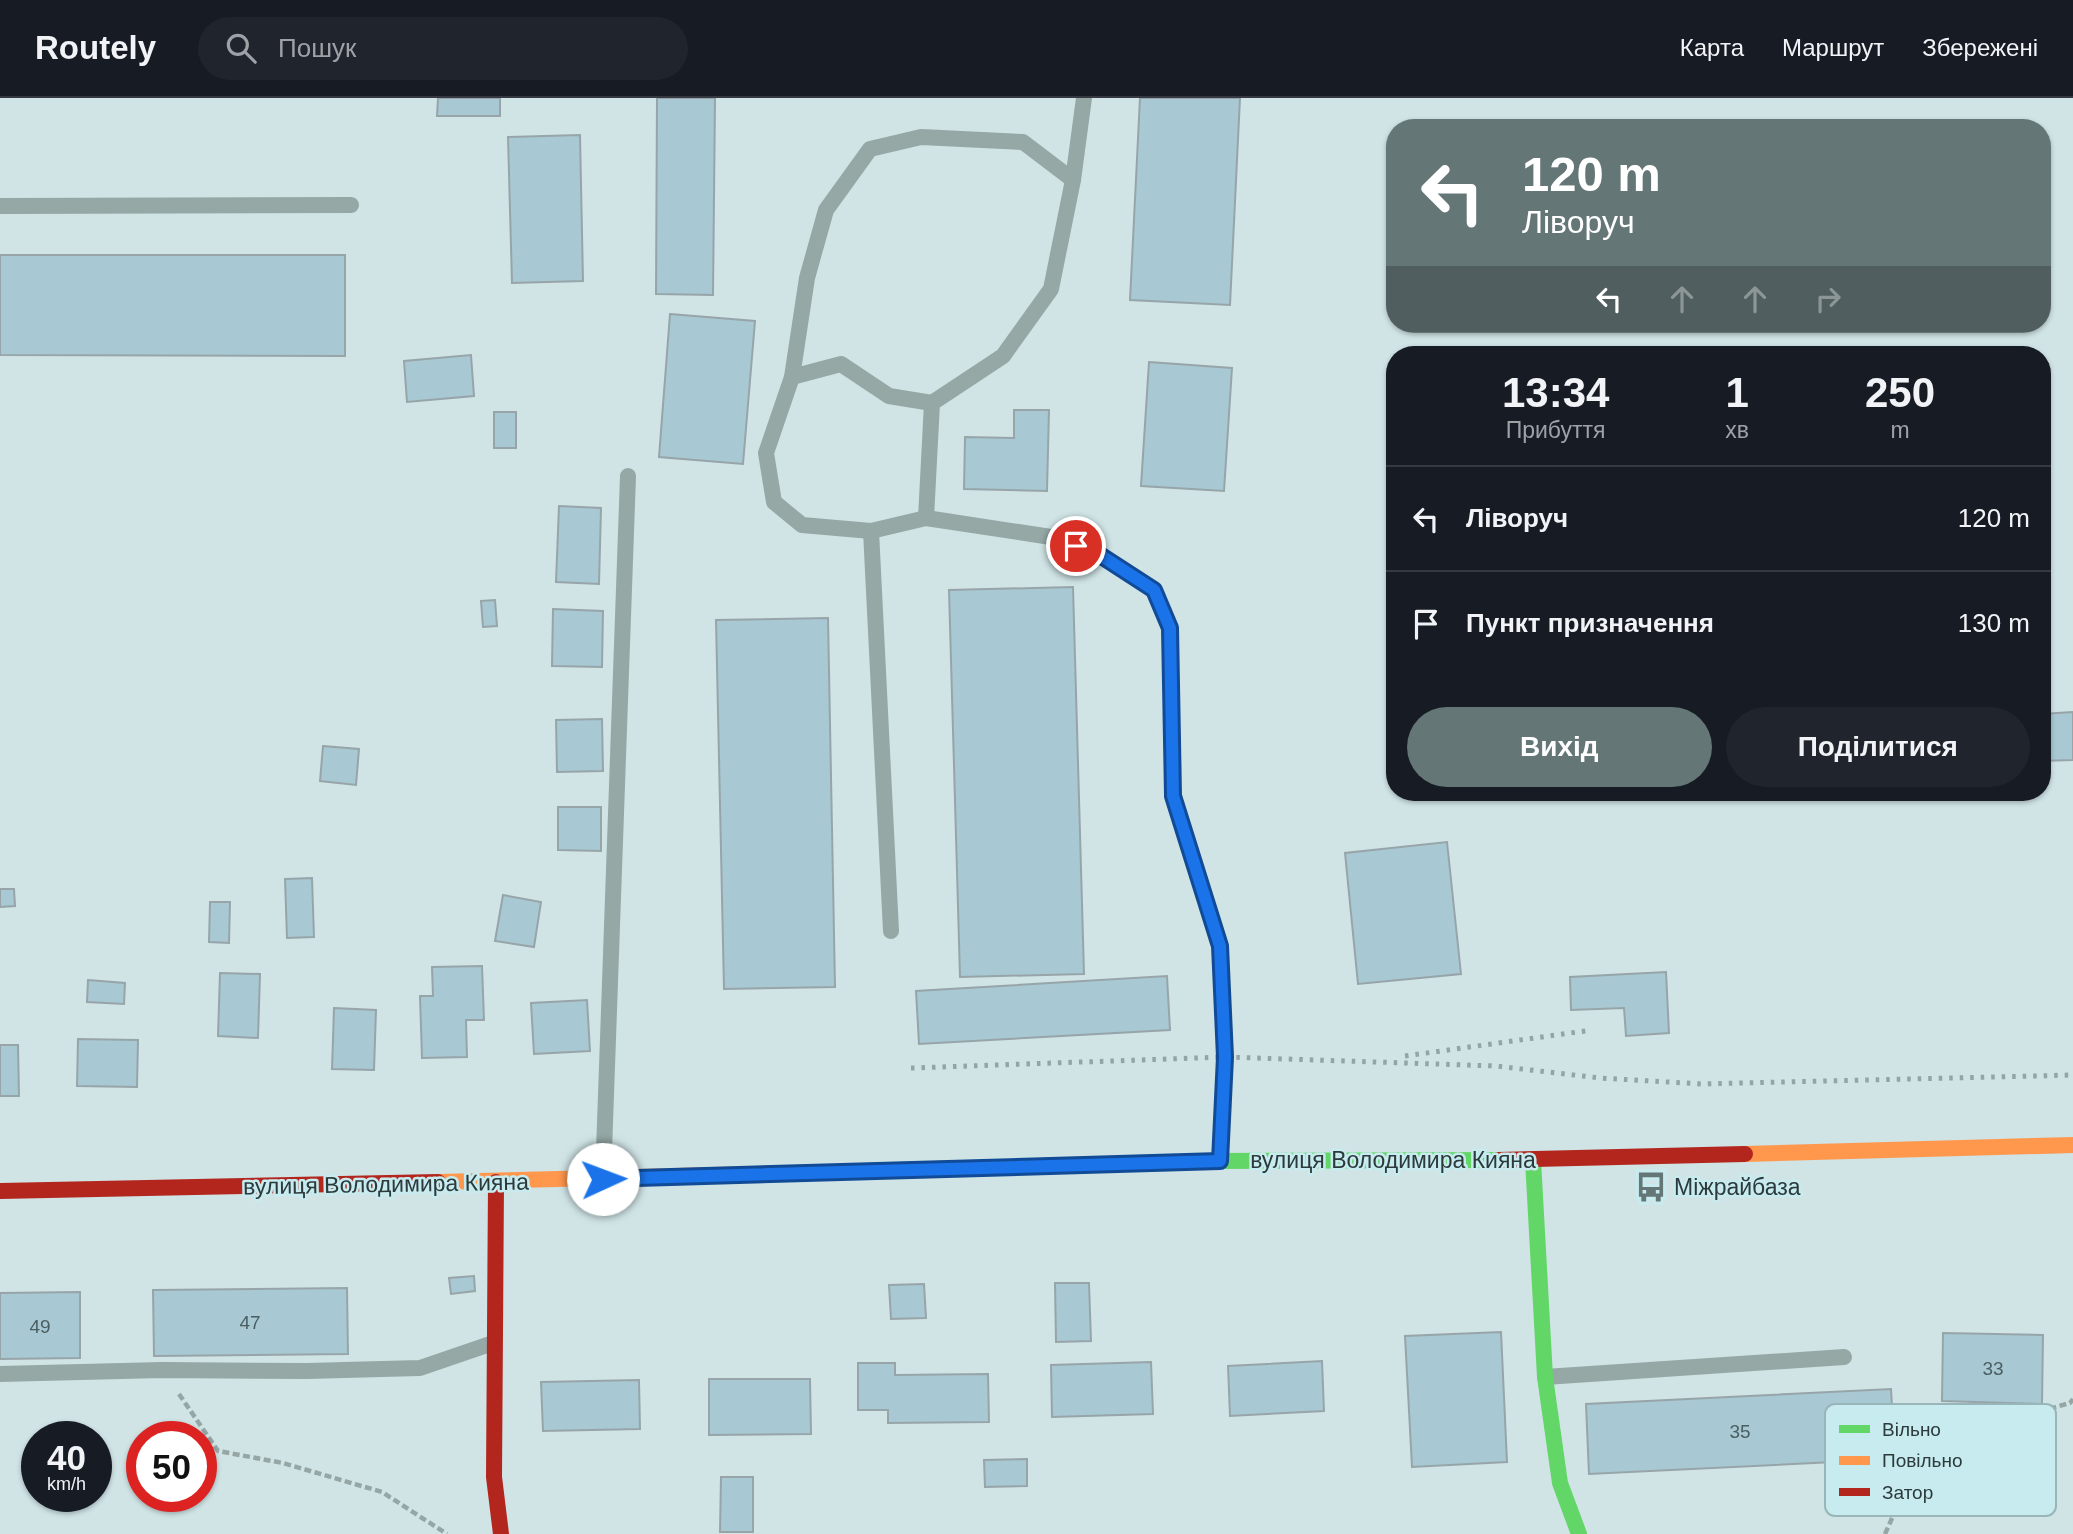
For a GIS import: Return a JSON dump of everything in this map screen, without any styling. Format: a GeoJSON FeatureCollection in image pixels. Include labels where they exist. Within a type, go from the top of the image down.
{"type":"FeatureCollection","features":[{"type":"Feature","properties":{"kind":"main road","name":"вулиця Володимира Кияна"},"geometry":{"type":"LineString","coordinates":[[0,1191],[496,1182],[1220,1161],[1533,1160],[2073,1144]]}},
{"type":"Feature","properties":{"kind":"main road"},"geometry":{"type":"LineString","coordinates":[[1533,1160],[1545,1377],[1560,1483],[1579,1534]]}},
{"type":"Feature","properties":{"kind":"main road"},"geometry":{"type":"LineString","coordinates":[[496,1182],[494,1476],[501,1534]]}},
{"type":"Feature","properties":{"kind":"lane"},"geometry":{"type":"LineString","coordinates":[[792,377],[841,364],[889,396],[932,403],[1003,356],[1051,289],[1073,180],[1084,98]]}},
{"type":"Feature","properties":{"kind":"lane"},"geometry":{"type":"LineString","coordinates":[[1073,180],[1023,142],[921,137],[870,149],[826,210],[807,278],[792,377],[766,453],[774,502],[802,525],[871,531],[926,519],[1051,537],[1100,555],[1154,590],[1170,628],[1173,796],[1220,946],[1225,1057],[1220,1161]]}},
{"type":"Feature","properties":{"kind":"lane"},"geometry":{"type":"LineString","coordinates":[[0,206],[351,205]]}},
{"type":"Feature","properties":{"kind":"lane"},"geometry":{"type":"LineString","coordinates":[[926,519],[932,403]]}},
{"type":"Feature","properties":{"kind":"lane"},"geometry":{"type":"LineString","coordinates":[[603,1179],[628,476]]}},
{"type":"Feature","properties":{"kind":"lane"},"geometry":{"type":"LineString","coordinates":[[871,531],[891,930]]}},
{"type":"Feature","properties":{"kind":"lane"},"geometry":{"type":"LineString","coordinates":[[0,1374],[420,1368],[496,1342]]}},
{"type":"Feature","properties":{"kind":"lane"},"geometry":{"type":"LineString","coordinates":[[1545,1377],[1844,1357]]}},
{"type":"Feature","properties":{"kind":"path"},"geometry":{"type":"LineString","coordinates":[[162,1370],[218,1451],[283,1463],[382,1492],[447,1534]]}},
{"type":"Feature","properties":{"kind":"path"},"geometry":{"type":"LineString","coordinates":[[2056,1407],[2070,1403],[2073,1399]]}},
{"type":"Feature","properties":{"kind":"path"},"geometry":{"type":"LineString","coordinates":[[1885,1534],[1893,1516]]}},
{"type":"Feature","properties":{"kind":"building"},"geometry":{"type":"Polygon","coordinates":[[[438,98],[500,98],[500,116],[437,116],[438,98]]]}},
{"type":"Feature","properties":{"kind":"building"},"geometry":{"type":"Polygon","coordinates":[[[657,98],[715,98],[713,295],[656,294],[657,98]]]}},
{"type":"Feature","properties":{"kind":"building"},"geometry":{"type":"Polygon","coordinates":[[[1140,98],[1240,98],[1230,305],[1130,300],[1140,98]]]}},
{"type":"Feature","properties":{"kind":"building"},"geometry":{"type":"Polygon","coordinates":[[[580,135],[583,281],[512,283],[508,137],[580,135]]]}},
{"type":"Feature","properties":{"kind":"building"},"geometry":{"type":"Polygon","coordinates":[[[0,255],[345,255],[345,356],[0,355],[0,255]]]}},
{"type":"Feature","properties":{"kind":"building"},"geometry":{"type":"Polygon","coordinates":[[[670,314],[755,321],[743,464],[659,457],[670,314]]]}},
{"type":"Feature","properties":{"kind":"building"},"geometry":{"type":"Polygon","coordinates":[[[471,355],[474,396],[407,402],[404,361],[471,355]]]}},
{"type":"Feature","properties":{"kind":"building"},"geometry":{"type":"Polygon","coordinates":[[[1149,362],[1232,368],[1224,491],[1141,486],[1149,362]]]}},
{"type":"Feature","properties":{"kind":"building"},"geometry":{"type":"Polygon","coordinates":[[[1014,410],[1049,410],[1047,491],[964,489],[965,437],[1014,438],[1014,410]]]}},
{"type":"Feature","properties":{"kind":"building"},"geometry":{"type":"Polygon","coordinates":[[[494,412],[516,412],[516,448],[494,448],[494,412]]]}},
{"type":"Feature","properties":{"kind":"building"},"geometry":{"type":"Polygon","coordinates":[[[559,506],[601,508],[599,584],[556,582],[559,506]]]}},
{"type":"Feature","properties":{"kind":"building"},"geometry":{"type":"Polygon","coordinates":[[[1073,587],[1084,974],[960,977],[949,590],[1073,587]]]}},
{"type":"Feature","properties":{"kind":"building"},"geometry":{"type":"Polygon","coordinates":[[[495,600],[497,626],[483,627],[481,601],[495,600]]]}},
{"type":"Feature","properties":{"kind":"building"},"geometry":{"type":"Polygon","coordinates":[[[553,609],[603,611],[602,667],[552,666],[553,609]]]}},
{"type":"Feature","properties":{"kind":"building"},"geometry":{"type":"Polygon","coordinates":[[[828,618],[835,987],[724,989],[716,620],[828,618]]]}},
{"type":"Feature","properties":{"kind":"building"},"geometry":{"type":"Polygon","coordinates":[[[2073,712],[2073,760],[2051,761],[2051,713],[2073,712]]]}},
{"type":"Feature","properties":{"kind":"building"},"geometry":{"type":"Polygon","coordinates":[[[602,719],[603,771],[557,772],[556,720],[602,719]]]}},
{"type":"Feature","properties":{"kind":"building"},"geometry":{"type":"Polygon","coordinates":[[[323,746],[359,749],[356,785],[320,781],[323,746]]]}},
{"type":"Feature","properties":{"kind":"building"},"geometry":{"type":"Polygon","coordinates":[[[558,807],[601,807],[601,851],[558,850],[558,807]]]}},
{"type":"Feature","properties":{"kind":"building"},"geometry":{"type":"Polygon","coordinates":[[[1447,842],[1461,974],[1358,984],[1345,853],[1447,842]]]}},
{"type":"Feature","properties":{"kind":"building"},"geometry":{"type":"Polygon","coordinates":[[[312,878],[314,937],[287,938],[285,879],[312,878]]]}},
{"type":"Feature","properties":{"kind":"building"},"geometry":{"type":"Polygon","coordinates":[[[0,889],[14,889],[15,906],[0,907],[0,889]]]}},
{"type":"Feature","properties":{"kind":"building"},"geometry":{"type":"Polygon","coordinates":[[[503,895],[541,902],[534,947],[495,941],[503,895]]]}},
{"type":"Feature","properties":{"kind":"building"},"geometry":{"type":"Polygon","coordinates":[[[210,902],[230,902],[229,943],[209,942],[210,902]]]}},
{"type":"Feature","properties":{"kind":"building"},"geometry":{"type":"Polygon","coordinates":[[[482,966],[484,1020],[466,1020],[467,1057],[422,1058],[420,996],[433,996],[432,967],[482,966]]]}},
{"type":"Feature","properties":{"kind":"building"},"geometry":{"type":"Polygon","coordinates":[[[1666,972],[1669,1033],[1626,1036],[1624,1008],[1571,1010],[1570,977],[1666,972]]]}},
{"type":"Feature","properties":{"kind":"building"},"geometry":{"type":"Polygon","coordinates":[[[220,973],[260,974],[258,1038],[218,1036],[220,973]]]}},
{"type":"Feature","properties":{"kind":"building"},"geometry":{"type":"Polygon","coordinates":[[[1167,976],[1170,1030],[919,1044],[916,991],[1167,976]]]}},
{"type":"Feature","properties":{"kind":"building"},"geometry":{"type":"Polygon","coordinates":[[[88,980],[125,983],[124,1004],[87,1002],[88,980]]]}},
{"type":"Feature","properties":{"kind":"building"},"geometry":{"type":"Polygon","coordinates":[[[587,1000],[590,1051],[534,1054],[531,1003],[587,1000]]]}},
{"type":"Feature","properties":{"kind":"building"},"geometry":{"type":"Polygon","coordinates":[[[334,1008],[376,1010],[374,1070],[332,1069],[334,1008]]]}},
{"type":"Feature","properties":{"kind":"building"},"geometry":{"type":"Polygon","coordinates":[[[78,1039],[138,1040],[137,1087],[77,1086],[78,1039]]]}},
{"type":"Feature","properties":{"kind":"building"},"geometry":{"type":"Polygon","coordinates":[[[0,1045],[18,1045],[19,1096],[0,1096],[0,1045]]]}},
{"type":"Feature","properties":{"kind":"building"},"geometry":{"type":"Polygon","coordinates":[[[474,1276],[475,1291],[451,1294],[449,1278],[474,1276]]]}},
{"type":"Feature","properties":{"kind":"building"},"geometry":{"type":"Polygon","coordinates":[[[1055,1283],[1089,1283],[1091,1341],[1056,1342],[1055,1283]]]}},
{"type":"Feature","properties":{"kind":"building"},"geometry":{"type":"Polygon","coordinates":[[[924,1284],[926,1318],[891,1319],[889,1285],[924,1284]]]}},
{"type":"Feature","properties":{"kind":"building"},"geometry":{"type":"Polygon","coordinates":[[[347,1288],[348,1354],[154,1356],[153,1290],[347,1288]]]}},
{"type":"Feature","properties":{"kind":"building"},"geometry":{"type":"Polygon","coordinates":[[[80,1292],[80,1358],[0,1359],[0,1293],[80,1292]]]}},
{"type":"Feature","properties":{"kind":"building"},"geometry":{"type":"Polygon","coordinates":[[[1501,1332],[1507,1462],[1412,1467],[1405,1336],[1501,1332]]]}},
{"type":"Feature","properties":{"kind":"building"},"geometry":{"type":"Polygon","coordinates":[[[1943,1333],[2043,1335],[2042,1404],[1942,1401],[1943,1333]]]}},
{"type":"Feature","properties":{"kind":"building"},"geometry":{"type":"Polygon","coordinates":[[[1322,1361],[1324,1411],[1230,1416],[1228,1366],[1322,1361]]]}},
{"type":"Feature","properties":{"kind":"building"},"geometry":{"type":"Polygon","coordinates":[[[1151,1362],[1153,1414],[1052,1417],[1051,1365],[1151,1362]]]}},
{"type":"Feature","properties":{"kind":"building"},"geometry":{"type":"Polygon","coordinates":[[[858,1363],[895,1363],[895,1375],[988,1374],[989,1422],[888,1423],[888,1410],[858,1410],[858,1363]]]}},
{"type":"Feature","properties":{"kind":"building"},"geometry":{"type":"Polygon","coordinates":[[[709,1379],[810,1379],[811,1434],[709,1435],[709,1379]]]}},
{"type":"Feature","properties":{"kind":"building"},"geometry":{"type":"Polygon","coordinates":[[[639,1380],[640,1429],[543,1431],[541,1382],[639,1380]]]}},
{"type":"Feature","properties":{"kind":"building"},"geometry":{"type":"Polygon","coordinates":[[[1891,1389],[1892,1404],[1825,1404],[1825,1462],[1589,1474],[1586,1404],[1891,1389]]]}},
{"type":"Feature","properties":{"kind":"building"},"geometry":{"type":"Polygon","coordinates":[[[1027,1459],[1027,1486],[985,1487],[984,1460],[1027,1459]]]}},
{"type":"Feature","properties":{"kind":"building"},"geometry":{"type":"Polygon","coordinates":[[[721,1477],[753,1477],[753,1532],[720,1532],[721,1477]]]}},
{"type":"Feature","properties":{"kind":"railway"},"geometry":{"type":"LineString","coordinates":[[1405,1056],[1592,1030]]}},
{"type":"Feature","properties":{"kind":"railway"},"geometry":{"type":"LineString","coordinates":[[911,1068],[1225,1057],[1496,1066],[1600,1078],[1702,1084],[2073,1075]]}},
{"type":"Feature","properties":{"kind":"traffic: fast"},"geometry":{"type":"LineString","coordinates":[[831,1172],[1220,1161],[1498,1160]]}},
{"type":"Feature","properties":{"kind":"traffic: fast"},"geometry":{"type":"LineString","coordinates":[[1533,1160],[1545,1377],[1560,1483],[1579,1534]]}},
{"type":"Feature","properties":{"kind":"traffic: slow"},"geometry":{"type":"LineString","coordinates":[[1745,1154],[2073,1145]]}},
{"type":"Feature","properties":{"kind":"traffic: slow"},"geometry":{"type":"LineString","coordinates":[[438,1182],[831,1172]]}},
{"type":"Feature","properties":{"kind":"traffic: jam"},"geometry":{"type":"LineString","coordinates":[[1498,1160],[1745,1154]]}},
{"type":"Feature","properties":{"kind":"traffic: jam"},"geometry":{"type":"LineString","coordinates":[[0,1191],[438,1182]]}},
{"type":"Feature","properties":{"kind":"traffic: jam"},"geometry":{"type":"LineString","coordinates":[[496,1182],[494,1477],[501,1534]]}},
{"type":"Feature","properties":{"kind":"place","name":"Міжрайбаза"},"geometry":{"type":"Point","coordinates":[1651,1187]}},
{"type":"Feature","properties":{"kind":"route"},"geometry":{"type":"LineString","coordinates":[[603,1179],[1220,1161],[1225,1057],[1220,946],[1173,796],[1170,628],[1154,590],[1100,555],[1076,546]]}}]}
